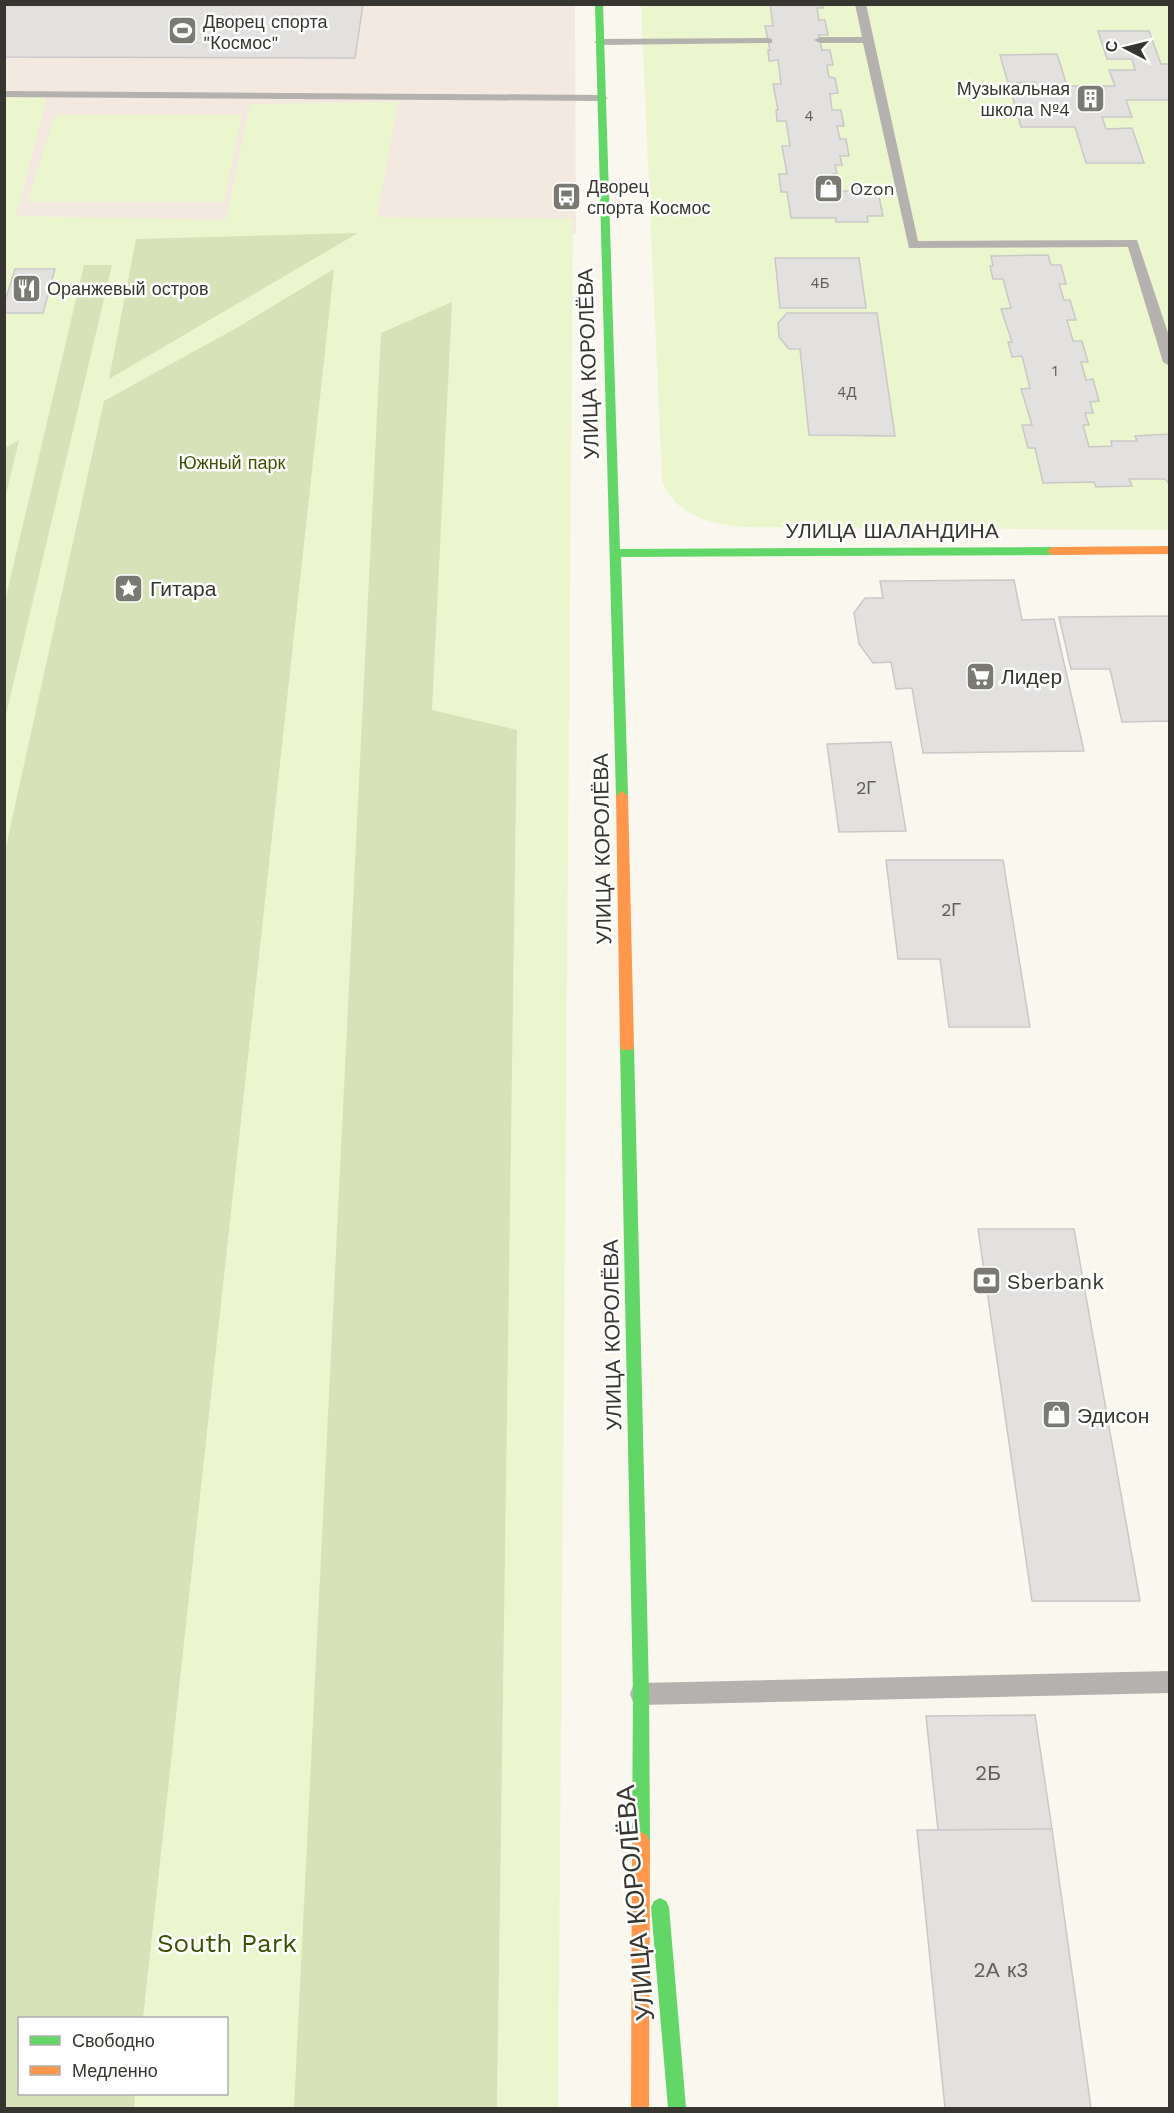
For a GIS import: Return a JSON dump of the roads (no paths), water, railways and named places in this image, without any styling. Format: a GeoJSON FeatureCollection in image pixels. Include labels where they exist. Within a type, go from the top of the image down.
{"type":"FeatureCollection","features":[{"type":"Feature","properties":{"kind":"street","name":"УЛИЦА КОРОЛЁВА"},"geometry":{"type":"LineString","coordinates":[[599,4],[616,553],[641,1694],[640,2109]]}},
{"type":"Feature","properties":{"kind":"street","name":"УЛИЦА ШАЛАНДИНА"},"geometry":{"type":"LineString","coordinates":[[616,553],[1170,550]]}},
{"type":"Feature","properties":{"kind":"street","name":"УЛИЦА КОРОЛЁВА"},"geometry":{"type":"LineString","coordinates":[[641,1694],[656,1860]]}},
{"type":"Feature","properties":{"kind":"street","name":"УЛИЦА КОРОЛЁВА"},"geometry":{"type":"LineString","coordinates":[[659,1895],[677,2109]]}},
{"type":"Feature","properties":{"kind":"lane"},"geometry":{"type":"LineString","coordinates":[[860,4],[913,245],[1133,243],[1170,362]]}},
{"type":"Feature","properties":{"kind":"lane"},"geometry":{"type":"LineString","coordinates":[[820,40],[867,40]]}},
{"type":"Feature","properties":{"kind":"lane"},"geometry":{"type":"LineString","coordinates":[[600,42],[768,41]]}},
{"type":"Feature","properties":{"kind":"lane"},"geometry":{"type":"LineString","coordinates":[[4,94],[602,98]]}},
{"type":"Feature","properties":{"kind":"lane"},"geometry":{"type":"LineString","coordinates":[[641,1694],[1170,1682]]}},
{"type":"Feature","properties":{"kind":"place","name":"Дворец спорта \"Космос\""},"geometry":{"type":"Point","coordinates":[182,31]}},
{"type":"Feature","properties":{"kind":"place","name":"Музыкальная школа №4"},"geometry":{"type":"Point","coordinates":[1091,98]}},
{"type":"Feature","properties":{"kind":"place","name":"Ozon"},"geometry":{"type":"Point","coordinates":[829,188]}},
{"type":"Feature","properties":{"kind":"place","name":"Дворец спорта Космос"},"geometry":{"type":"Point","coordinates":[566,196]}},
{"type":"Feature","properties":{"kind":"place","name":"Оранжевый остров"},"geometry":{"type":"Point","coordinates":[26,288]}},
{"type":"Feature","properties":{"kind":"place","name":"Гитара"},"geometry":{"type":"Point","coordinates":[129,588]}},
{"type":"Feature","properties":{"kind":"place","name":"Лидер"},"geometry":{"type":"Point","coordinates":[980,676]}},
{"type":"Feature","properties":{"kind":"place","name":"Sberbank"},"geometry":{"type":"Point","coordinates":[986,1281]}},
{"type":"Feature","properties":{"kind":"place","name":"Эдисон"},"geometry":{"type":"Point","coordinates":[1056,1415]}},
{"type":"Feature","properties":{"kind":"park label","name":"Южный парк"},"geometry":{"type":"Point","coordinates":[232,462]}},
{"type":"Feature","properties":{"kind":"park label","name":"South Park"},"geometry":{"type":"Point","coordinates":[227,1943]}}]}
